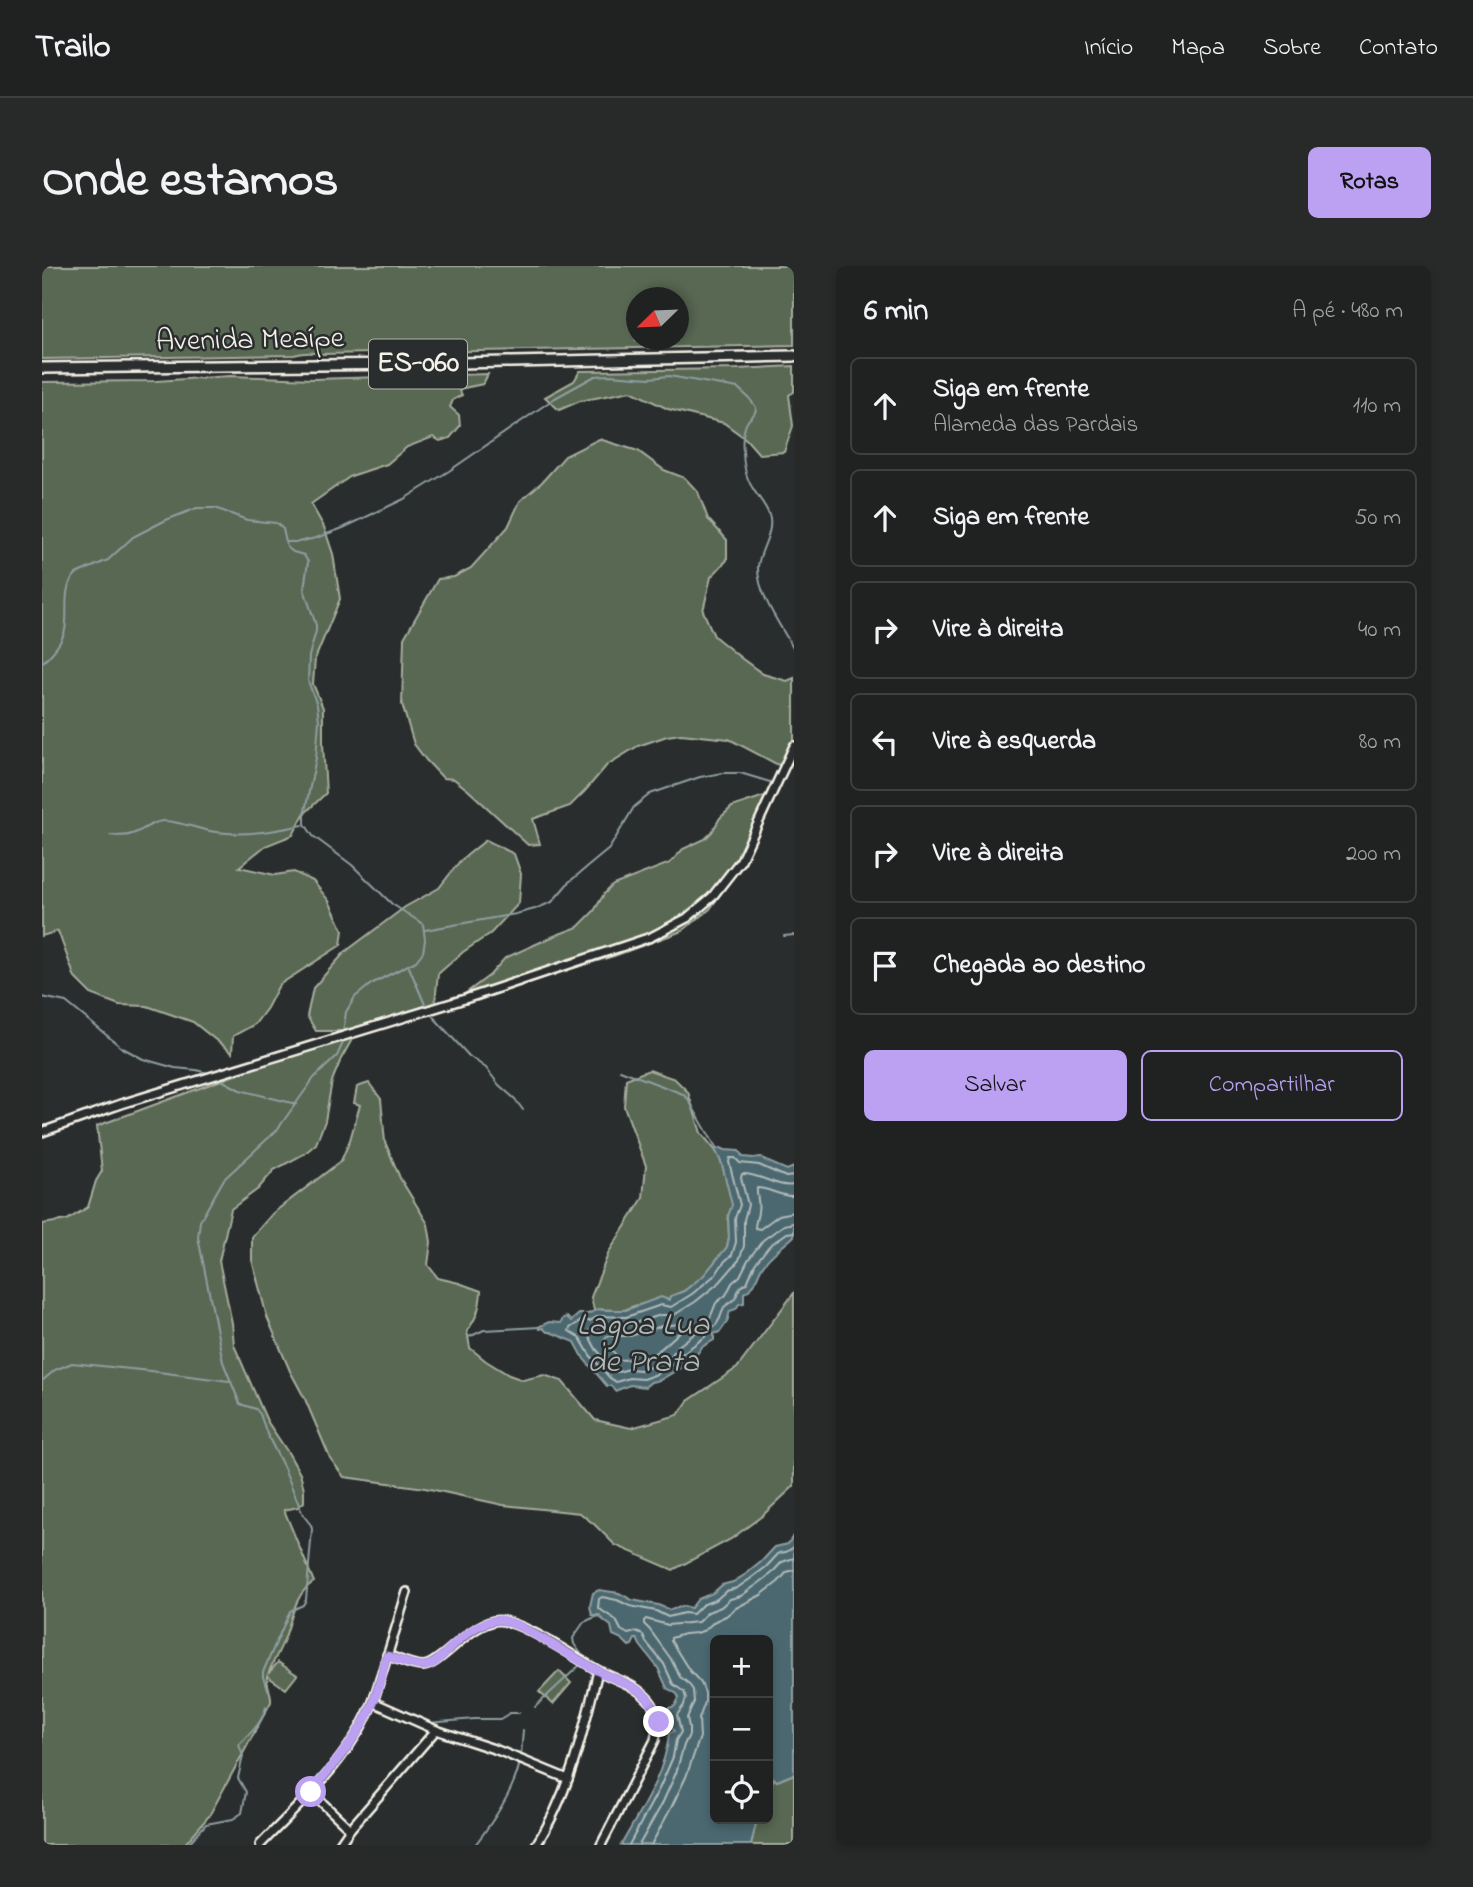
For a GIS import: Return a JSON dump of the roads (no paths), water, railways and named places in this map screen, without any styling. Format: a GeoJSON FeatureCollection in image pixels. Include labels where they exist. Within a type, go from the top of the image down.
{"type":"FeatureCollection","features":[{"type":"Feature","properties":{"kind":"main road","name":"Avenida Meaípe"},"geometry":{"type":"LineString","coordinates":[[42,368],[794,356]]}},
{"type":"Feature","properties":{"kind":"street"},"geometry":{"type":"LineString","coordinates":[[42,1132],[121,1104],[468,998],[650,937],[687,918],[712,897],[741,860],[794,746]]}},
{"type":"Feature","properties":{"kind":"street"},"geometry":{"type":"LineString","coordinates":[[260,1845],[311,1792],[356,1735],[373,1702],[407,1591]]}},
{"type":"Feature","properties":{"kind":"street"},"geometry":{"type":"LineString","coordinates":[[387,1656],[426,1666],[478,1627],[500,1620],[521,1627],[598,1671],[626,1682],[643,1695],[657,1712],[659,1722],[655,1740],[601,1845]]}},
{"type":"Feature","properties":{"kind":"street"},"geometry":{"type":"LineString","coordinates":[[537,1845],[550,1824],[568,1779],[598,1671]]}},
{"type":"Feature","properties":{"kind":"street"},"geometry":{"type":"LineString","coordinates":[[373,1702],[436,1730],[508,1754],[568,1779]]}},
{"type":"Feature","properties":{"kind":"street"},"geometry":{"type":"LineString","coordinates":[[339,1845],[436,1730]]}},
{"type":"Feature","properties":{"kind":"street"},"geometry":{"type":"LineString","coordinates":[[311,1792],[350,1829]]}},
{"type":"Feature","properties":{"kind":"water","name":"Lagoa Lua de Prata"},"geometry":{"type":"Polygon","coordinates":[[[715,1149],[739,1151],[743,1157],[761,1157],[787,1170],[794,1167],[794,1236],[766,1262],[754,1285],[744,1293],[744,1303],[730,1311],[727,1322],[720,1332],[714,1334],[714,1340],[688,1358],[682,1367],[660,1380],[645,1387],[630,1385],[615,1391],[611,1386],[607,1386],[584,1359],[575,1342],[538,1327],[549,1322],[561,1323],[563,1318],[567,1317],[571,1321],[579,1314],[588,1314],[598,1309],[626,1310],[661,1297],[669,1300],[704,1275],[727,1247],[729,1238],[728,1216],[732,1205],[722,1164],[715,1149]]]}},
{"type":"Feature","properties":{"kind":"water"},"geometry":{"type":"Polygon","coordinates":[[[794,1534],[794,1774],[773,1780],[773,1635],[710,1635],[710,1824],[756,1824],[751,1845],[621,1845],[657,1778],[669,1734],[674,1731],[670,1724],[669,1708],[675,1706],[679,1698],[667,1688],[658,1668],[637,1639],[629,1646],[613,1635],[611,1626],[597,1615],[592,1615],[590,1606],[593,1593],[599,1590],[619,1593],[632,1600],[670,1610],[684,1606],[691,1608],[698,1599],[746,1574],[775,1547],[788,1544],[794,1534]]]}},
{"type":"Feature","properties":{"kind":"waterway"},"geometry":{"type":"LineString","coordinates":[[286,542],[316,538],[404,499],[555,398],[595,376],[669,376],[738,388],[756,407],[744,430],[745,470],[766,508],[770,521],[759,561],[759,577],[766,599],[794,650]]}},
{"type":"Feature","properties":{"kind":"waterway"},"geometry":{"type":"LineString","coordinates":[[42,663],[64,635],[67,593],[71,580],[76,574],[108,560],[133,537],[197,508],[215,508],[247,520],[276,523],[283,529],[287,547],[304,555],[308,562],[304,589],[316,625],[309,656],[308,681],[317,705],[319,721],[305,824],[313,836],[352,865],[392,904],[423,924],[425,940],[423,952],[416,961],[371,984],[355,997],[346,1012],[343,1032]]}},
{"type":"Feature","properties":{"kind":"waterway"},"geometry":{"type":"LineString","coordinates":[[425,930],[516,914],[552,902],[569,882],[609,849],[634,807],[650,794],[700,777],[723,773],[740,773],[770,782]]}},
{"type":"Feature","properties":{"kind":"waterway"},"geometry":{"type":"LineString","coordinates":[[110,835],[129,835],[162,821],[216,832],[238,833],[303,825]]}},
{"type":"Feature","properties":{"kind":"waterway"},"geometry":{"type":"LineString","coordinates":[[784,936],[794,935]]}},
{"type":"Feature","properties":{"kind":"waterway"},"geometry":{"type":"LineString","coordinates":[[409,967],[426,1007]]}},
{"type":"Feature","properties":{"kind":"waterway"},"geometry":{"type":"LineString","coordinates":[[42,997],[66,1002],[121,1047],[143,1059],[208,1073]]}},
{"type":"Feature","properties":{"kind":"waterway"},"geometry":{"type":"LineString","coordinates":[[429,1012],[469,1056],[486,1068],[523,1110]]}},
{"type":"Feature","properties":{"kind":"waterway"},"geometry":{"type":"LineString","coordinates":[[269,1691],[263,1672],[290,1611],[303,1605],[306,1600],[312,1529],[303,1515],[260,1414],[256,1409],[240,1404],[223,1362],[198,1237],[200,1221],[224,1179],[277,1130],[314,1078],[337,1056],[343,1038]]}},
{"type":"Feature","properties":{"kind":"waterway"},"geometry":{"type":"LineString","coordinates":[[620,1070],[683,1094],[717,1149]]}},
{"type":"Feature","properties":{"kind":"waterway"},"geometry":{"type":"LineString","coordinates":[[216,1077],[240,1090],[296,1104]]}},
{"type":"Feature","properties":{"kind":"waterway"},"geometry":{"type":"LineString","coordinates":[[469,1337],[484,1330],[539,1327]]}},
{"type":"Feature","properties":{"kind":"waterway"},"geometry":{"type":"LineString","coordinates":[[42,1381],[55,1370],[72,1363],[229,1381]]}},
{"type":"Feature","properties":{"kind":"waterway"},"geometry":{"type":"LineString","coordinates":[[584,1658],[573,1638],[584,1622],[600,1615]]}},
{"type":"Feature","properties":{"kind":"waterway"},"geometry":{"type":"LineString","coordinates":[[535,1707],[582,1663]]}},
{"type":"Feature","properties":{"kind":"waterway"},"geometry":{"type":"LineString","coordinates":[[187,1845],[206,1824],[233,1819],[242,1813],[246,1792],[238,1778],[243,1756],[239,1745],[259,1723],[266,1707]]}},
{"type":"Feature","properties":{"kind":"waterway"},"geometry":{"type":"LineString","coordinates":[[428,1723],[500,1719],[510,1713],[519,1713]]}},
{"type":"Feature","properties":{"kind":"waterway"},"geometry":{"type":"LineString","coordinates":[[521,1756],[523,1730]]}},
{"type":"Feature","properties":{"kind":"waterway"},"geometry":{"type":"LineString","coordinates":[[475,1845],[508,1794],[520,1761]]}}]}
